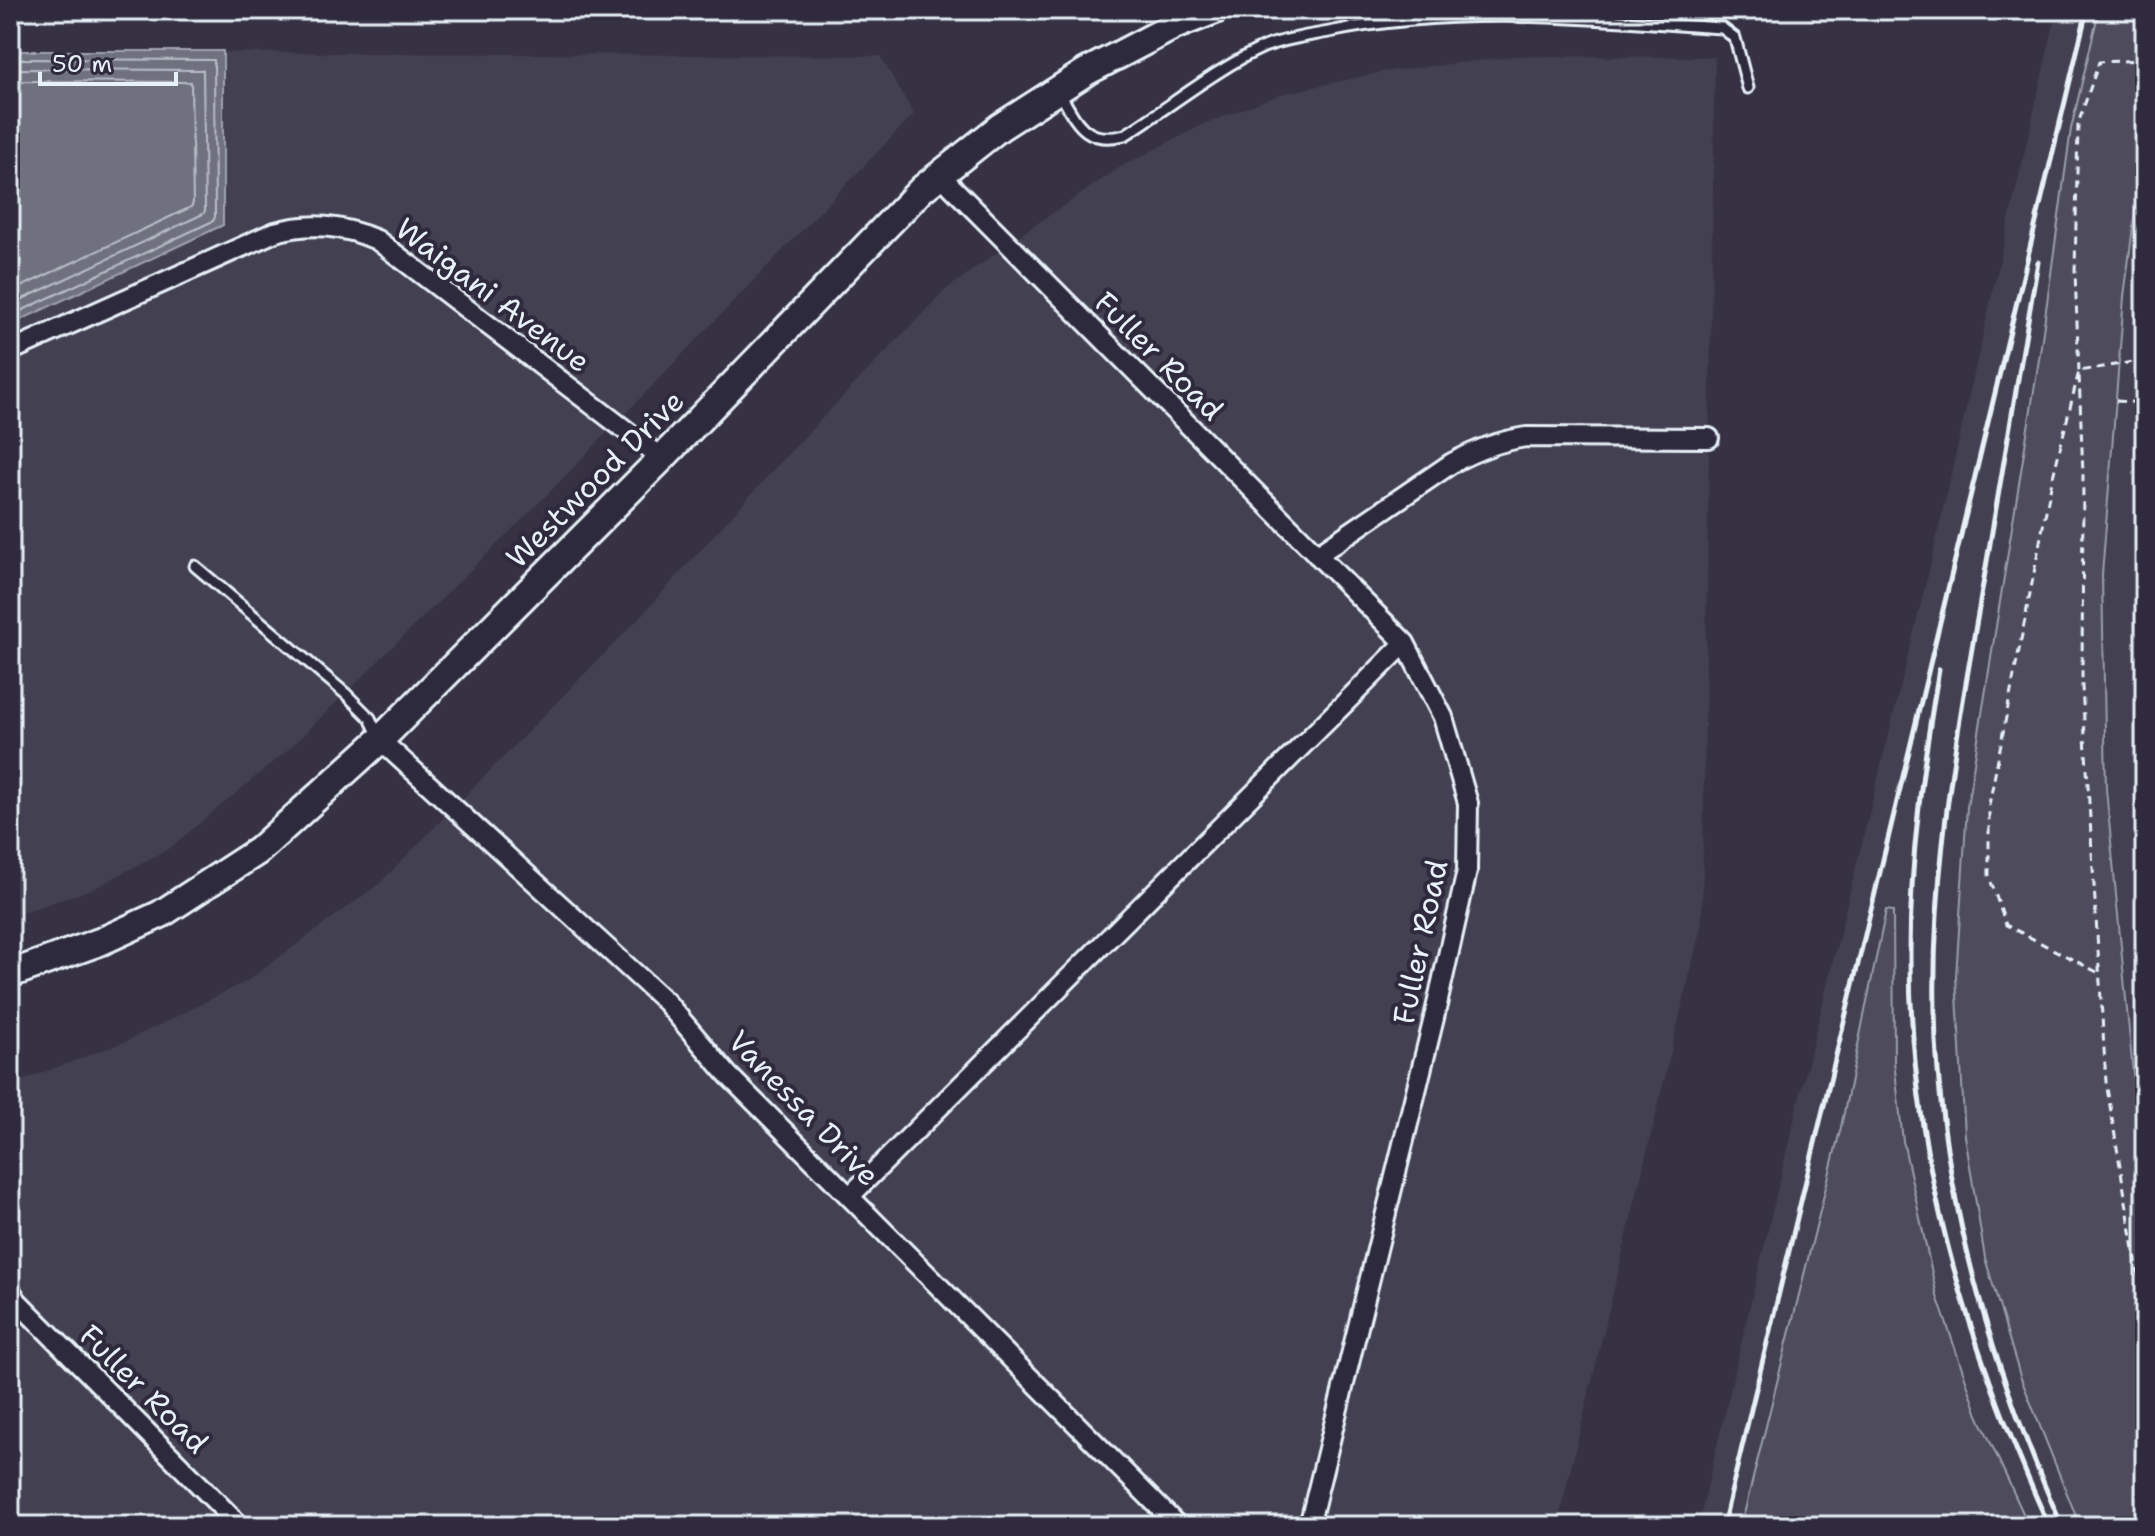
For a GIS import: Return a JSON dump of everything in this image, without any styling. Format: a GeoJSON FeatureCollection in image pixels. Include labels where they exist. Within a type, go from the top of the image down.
{"type":"FeatureCollection","features":[{"type":"Feature","properties":{"kind":"main road","name":"Westwood Drive"},"geometry":{"type":"LineString","coordinates":[[10,974],[102,941],[161,914],[258,851],[380,740],[662,458],[911,200],[1000,127],[1086,72],[1174,26],[1215,10]]}},
{"type":"Feature","properties":{"kind":"street","name":"Fuller Road"},"geometry":{"type":"LineString","coordinates":[[940,175],[1405,643],[1443,717],[1468,803],[1467,871],[1309,1526]]}},
{"type":"Feature","properties":{"kind":"street","name":"Waigani Avenue"},"geometry":{"type":"LineString","coordinates":[[10,351],[275,232],[298,226],[336,226],[377,240],[662,458]]}},
{"type":"Feature","properties":{"kind":"street"},"geometry":{"type":"LineString","coordinates":[[1317,555],[1452,463],[1472,451],[1503,441],[1526,437],[1709,438]]}},
{"type":"Feature","properties":{"kind":"street"},"geometry":{"type":"LineString","coordinates":[[850,1196],[1405,643]]}},
{"type":"Feature","properties":{"kind":"street","name":"Vanessa Drive"},"geometry":{"type":"LineString","coordinates":[[380,740],[666,1002],[728,1075],[1178,1526]]}},
{"type":"Feature","properties":{"kind":"street","name":"Fuller Road"},"geometry":{"type":"LineString","coordinates":[[10,1290],[17,1301],[240,1526]]}},
{"type":"Feature","properties":{"kind":"lane"},"geometry":{"type":"LineString","coordinates":[[1058,90],[1076,121],[1095,137],[1107,139],[1125,135],[1232,64],[1265,46],[1374,22],[1411,18],[1535,16],[1722,28],[1735,38],[1748,88]]}},
{"type":"Feature","properties":{"kind":"lane"},"geometry":{"type":"LineString","coordinates":[[195,566],[346,694],[370,718],[380,740]]}},
{"type":"Feature","properties":{"kind":"path"},"geometry":{"type":"LineString","coordinates":[[2145,60],[2099,62],[2078,124],[2075,272],[2083,475],[2082,687],[2106,1082],[2145,1315]]}},
{"type":"Feature","properties":{"kind":"path"},"geometry":{"type":"LineString","coordinates":[[2079,371],[2145,360]]}},
{"type":"Feature","properties":{"kind":"path"},"geometry":{"type":"LineString","coordinates":[[2079,371],[2051,485],[1989,805],[1989,876],[2006,925],[2099,973]]}},
{"type":"Feature","properties":{"kind":"path"},"geometry":{"type":"LineString","coordinates":[[2116,401],[2145,403]]}},
{"type":"Feature","properties":{"kind":"shaded area"},"geometry":{"type":"Polygon","coordinates":[[[2057,10],[2099,10],[2071,129],[2040,353],[1967,807],[1956,977],[1965,1136],[1985,1258],[2020,1376],[2080,1526],[2029,1526],[1978,1415],[1937,1296],[1903,1141],[1894,1061],[1886,910],[1841,1127],[1741,1526],[1698,1526],[1930,566],[2057,10]]]}},
{"type":"Feature","properties":{"kind":"shaded area"},"geometry":{"type":"Polygon","coordinates":[[[2099,10],[2145,10],[2145,133],[2124,297],[2102,575],[2106,789],[2145,1199],[2145,1526],[2080,1526],[2020,1376],[1985,1258],[1965,1136],[1956,977],[1967,807],[2040,353],[2071,129],[2099,10]]]}},
{"type":"Feature","properties":{"kind":"shaded area"},"geometry":{"type":"Polygon","coordinates":[[[10,51],[880,56],[914,114],[547,495],[289,749],[170,848],[95,888],[10,917],[10,51]]]}},
{"type":"Feature","properties":{"kind":"shaded area"},"geometry":{"type":"Polygon","coordinates":[[[1516,56],[1715,57],[1702,923],[1557,1526],[10,1526],[10,1085],[129,1040],[247,981],[380,883],[638,619],[784,458],[944,291],[1029,229],[1122,166],[1204,124],[1281,94],[1382,72],[1516,56]]]}},
{"type":"Feature","properties":{"kind":"shaded area"},"geometry":{"type":"Polygon","coordinates":[[[2145,133],[2145,1199],[2106,789],[2102,575],[2124,297],[2145,133]]]}},
{"type":"Feature","properties":{"kind":"shaded area"},"geometry":{"type":"Polygon","coordinates":[[[1886,910],[1893,911],[1894,1061],[1903,1141],[1937,1296],[1978,1415],[2029,1526],[1741,1526],[1841,1127],[1886,910]]]}},
{"type":"Feature","properties":{"kind":"water"},"geometry":{"type":"Polygon","coordinates":[[[10,51],[223,51],[223,225],[10,325],[10,51]]]}},
{"type":"Feature","properties":{"kind":"railway"},"geometry":{"type":"LineString","coordinates":[[1723,1526],[2087,10]]}},
{"type":"Feature","properties":{"kind":"railway"},"geometry":{"type":"LineString","coordinates":[[2038,262],[1951,781],[1938,896],[1935,1013],[1944,1131],[1966,1247],[1998,1361],[2062,1526]]}},
{"type":"Feature","properties":{"kind":"railway"},"geometry":{"type":"LineString","coordinates":[[1939,669],[1918,810],[1912,881],[1912,1028],[1920,1102],[1948,1247],[1968,1317],[2019,1457],[2049,1526]]}}]}
